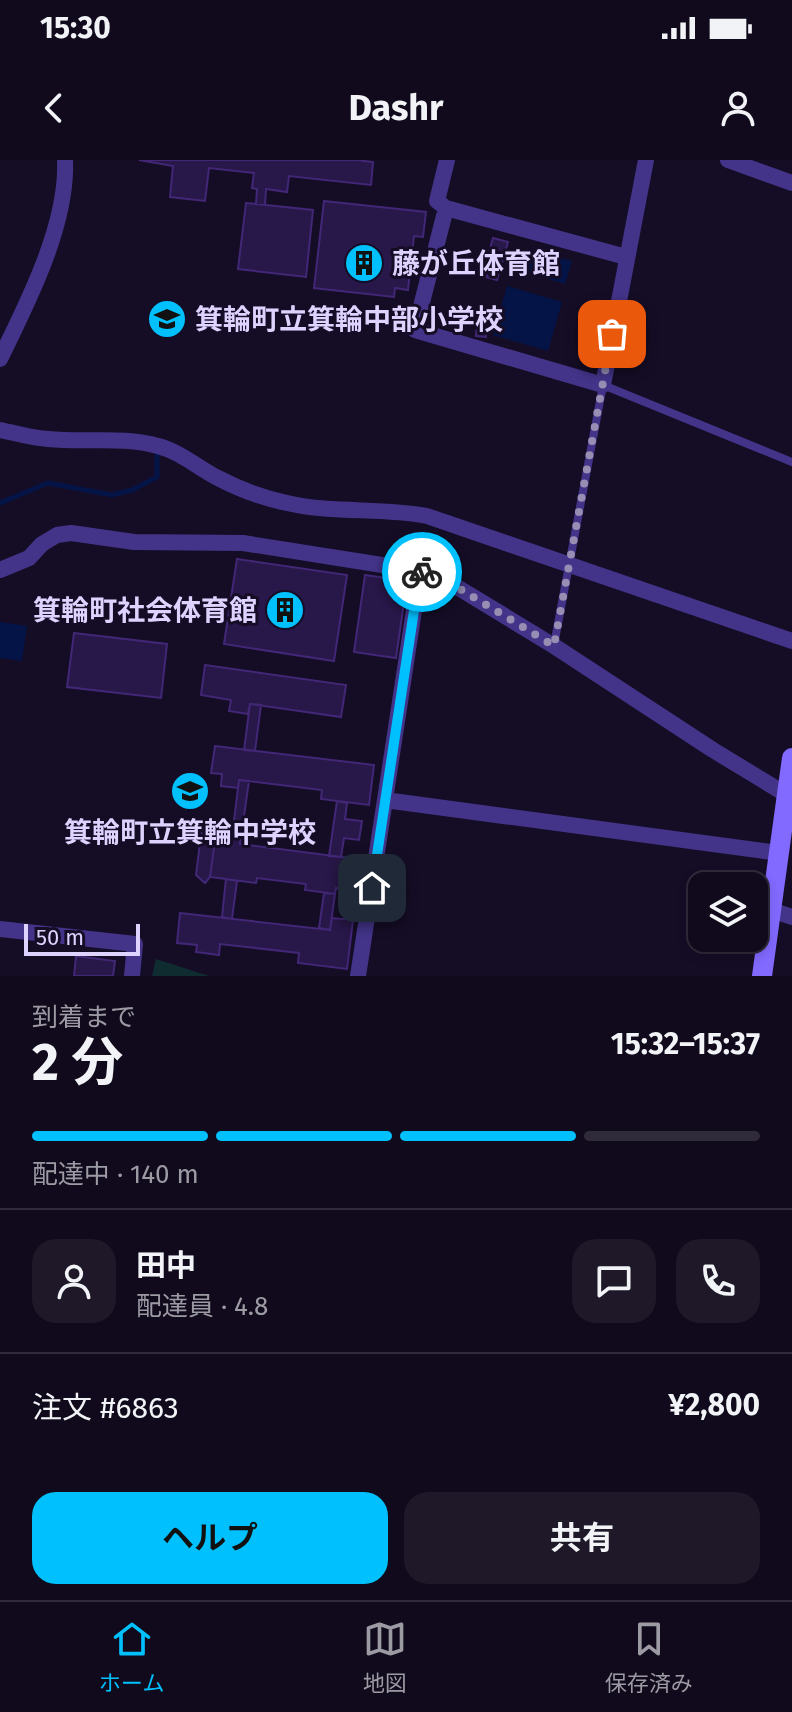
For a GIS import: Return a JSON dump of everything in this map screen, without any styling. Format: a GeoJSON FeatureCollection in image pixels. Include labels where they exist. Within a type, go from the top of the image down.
{"type":"FeatureCollection","features":[{"type":"Feature","properties":{"kind":"street"},"geometry":{"type":"LineString","coordinates":[[0,359],[33,290],[62,204],[66,189],[65,160]]}},
{"type":"Feature","properties":{"kind":"street"},"geometry":{"type":"LineString","coordinates":[[447,160],[437,201],[446,208],[626,257]]}},
{"type":"Feature","properties":{"kind":"street"},"geometry":{"type":"LineString","coordinates":[[446,208],[415,330],[603,385],[646,160]]}},
{"type":"Feature","properties":{"kind":"street"},"geometry":{"type":"LineString","coordinates":[[728,160],[770,166],[792,183]]}},
{"type":"Feature","properties":{"kind":"street"},"geometry":{"type":"LineString","coordinates":[[0,430],[47,439],[123,439],[160,446],[248,492],[287,503],[338,510],[395,510],[427,516],[792,641]]}},
{"type":"Feature","properties":{"kind":"street"},"geometry":{"type":"LineString","coordinates":[[0,570],[29,558],[42,544],[57,535],[71,533],[134,542],[243,543],[420,571],[457,587],[554,646],[789,796]]}},
{"type":"Feature","properties":{"kind":"street"},"geometry":{"type":"LineString","coordinates":[[358,976],[420,571]]}},
{"type":"Feature","properties":{"kind":"street"},"geometry":{"type":"LineString","coordinates":[[762,976],[792,758]]}},
{"type":"Feature","properties":{"kind":"street"},"geometry":{"type":"LineString","coordinates":[[385,800],[779,853]]}},
{"type":"Feature","properties":{"kind":"street"},"geometry":{"type":"LineString","coordinates":[[771,910],[792,917]]}},
{"type":"Feature","properties":{"kind":"street"},"geometry":{"type":"LineString","coordinates":[[0,929],[135,944],[132,976]]}},
{"type":"Feature","properties":{"kind":"lane"},"geometry":{"type":"LineString","coordinates":[[554,646],[603,385],[792,462]]}},
{"type":"Feature","properties":{"kind":"green space"},"geometry":{"type":"Polygon","coordinates":[[[156,959],[209,976],[152,976],[156,959]]]}},
{"type":"Feature","properties":{"kind":"shaded area"},"geometry":{"type":"Polygon","coordinates":[[[528,248],[572,261],[565,284],[521,271],[528,248]]]}},
{"type":"Feature","properties":{"kind":"shaded area"},"geometry":{"type":"Polygon","coordinates":[[[507,286],[562,302],[548,351],[493,335],[507,286]]]}},
{"type":"Feature","properties":{"kind":"shaded area"},"geometry":{"type":"Polygon","coordinates":[[[0,622],[27,626],[22,661],[0,658],[0,622]]]}},
{"type":"Feature","properties":{"kind":"building"},"geometry":{"type":"Polygon","coordinates":[[[139,160],[373,162],[371,185],[289,176],[287,192],[266,189],[265,205],[256,204],[257,189],[252,188],[254,173],[209,168],[205,201],[170,197],[173,166],[139,160]]]}},
{"type":"Feature","properties":{"kind":"building","name":"藤が丘体育館"},"geometry":{"type":"Polygon","coordinates":[[[324,201],[426,212],[423,237],[414,236],[408,290],[395,288],[394,297],[314,288],[324,201]]]}},
{"type":"Feature","properties":{"kind":"building"},"geometry":{"type":"Polygon","coordinates":[[[246,203],[313,210],[306,277],[238,269],[246,203]]]}},
{"type":"Feature","properties":{"kind":"building"},"geometry":{"type":"Polygon","coordinates":[[[493,238],[508,242],[497,280],[486,277],[489,267],[485,266],[493,238]]]}},
{"type":"Feature","properties":{"kind":"building"},"geometry":{"type":"Polygon","coordinates":[[[477,323],[486,323],[486,337],[476,336],[477,323]]]}},
{"type":"Feature","properties":{"kind":"building","name":"箕輪町社会体育館"},"geometry":{"type":"Polygon","coordinates":[[[237,559],[347,575],[334,661],[224,644],[237,559]]]}},
{"type":"Feature","properties":{"kind":"building"},"geometry":{"type":"Polygon","coordinates":[[[365,575],[407,581],[396,658],[354,652],[365,575]]]}},
{"type":"Feature","properties":{"kind":"building"},"geometry":{"type":"Polygon","coordinates":[[[74,633],[167,644],[161,698],[67,687],[74,633]]]}},
{"type":"Feature","properties":{"kind":"building"},"geometry":{"type":"Polygon","coordinates":[[[205,665],[346,685],[341,717],[250,704],[248,714],[229,711],[231,700],[201,695],[205,665]]]}},
{"type":"Feature","properties":{"kind":"building"},"geometry":{"type":"Polygon","coordinates":[[[250,704],[261,705],[255,751],[244,750],[250,704]]]}},
{"type":"Feature","properties":{"kind":"building"},"geometry":{"type":"Polygon","coordinates":[[[215,746],[374,765],[369,805],[321,799],[322,790],[239,780],[238,788],[221,786],[222,774],[211,773],[215,746]]]}},
{"type":"Feature","properties":{"kind":"building"},"geometry":{"type":"Polygon","coordinates":[[[239,780],[249,781],[242,830],[233,829],[239,780]]]}},
{"type":"Feature","properties":{"kind":"building"},"geometry":{"type":"Polygon","coordinates":[[[337,801],[347,803],[345,819],[362,821],[359,840],[344,838],[341,857],[329,856],[337,801]]]}},
{"type":"Feature","properties":{"kind":"building"},"geometry":{"type":"Polygon","coordinates":[[[211,820],[217,826],[210,877],[205,883],[196,875],[202,827],[211,820]]]}},
{"type":"Feature","properties":{"kind":"building"},"geometry":{"type":"Polygon","coordinates":[[[217,826],[242,830],[240,844],[358,859],[354,891],[336,888],[335,894],[305,890],[306,884],[257,878],[256,883],[210,877],[217,826]]]}},
{"type":"Feature","properties":{"kind":"building"},"geometry":{"type":"Polygon","coordinates":[[[226,879],[237,881],[232,919],[222,917],[226,879]]]}},
{"type":"Feature","properties":{"kind":"building"},"geometry":{"type":"Polygon","coordinates":[[[324,893],[335,894],[330,930],[319,928],[324,893]]]}},
{"type":"Feature","properties":{"kind":"building"},"geometry":{"type":"Polygon","coordinates":[[[180,913],[330,930],[332,918],[353,920],[347,969],[298,963],[299,953],[220,944],[219,955],[196,952],[197,945],[177,943],[180,913]]]}},
{"type":"Feature","properties":{"kind":"building"},"geometry":{"type":"Polygon","coordinates":[[[76,956],[115,961],[113,976],[74,976],[76,956]]]}},
{"type":"Feature","properties":{"kind":"waterway"},"geometry":{"type":"LineString","coordinates":[[0,503],[48,483],[112,495],[132,490],[157,477],[157,454]]}},
{"type":"Feature","properties":{"kind":"way so far"},"geometry":{"type":"LineString","coordinates":[[422,572],[457,587],[554,646],[612,334]]}},
{"type":"Feature","properties":{"kind":"place","name":"藤が丘体育館"},"geometry":{"type":"Point","coordinates":[364,263]}},
{"type":"Feature","properties":{"kind":"place","name":"箕輪町立箕輪中部小学校"},"geometry":{"type":"Point","coordinates":[167,319]}},
{"type":"Feature","properties":{"kind":"place","name":"箕輪町社会体育館"},"geometry":{"type":"Point","coordinates":[285,610]}},
{"type":"Feature","properties":{"kind":"place","name":"箕輪町立箕輪中学校"},"geometry":{"type":"Point","coordinates":[190,791]}},
{"type":"Feature","properties":{"kind":"route"},"geometry":{"type":"LineString","coordinates":[[372,888],[422,572]]}}]}
